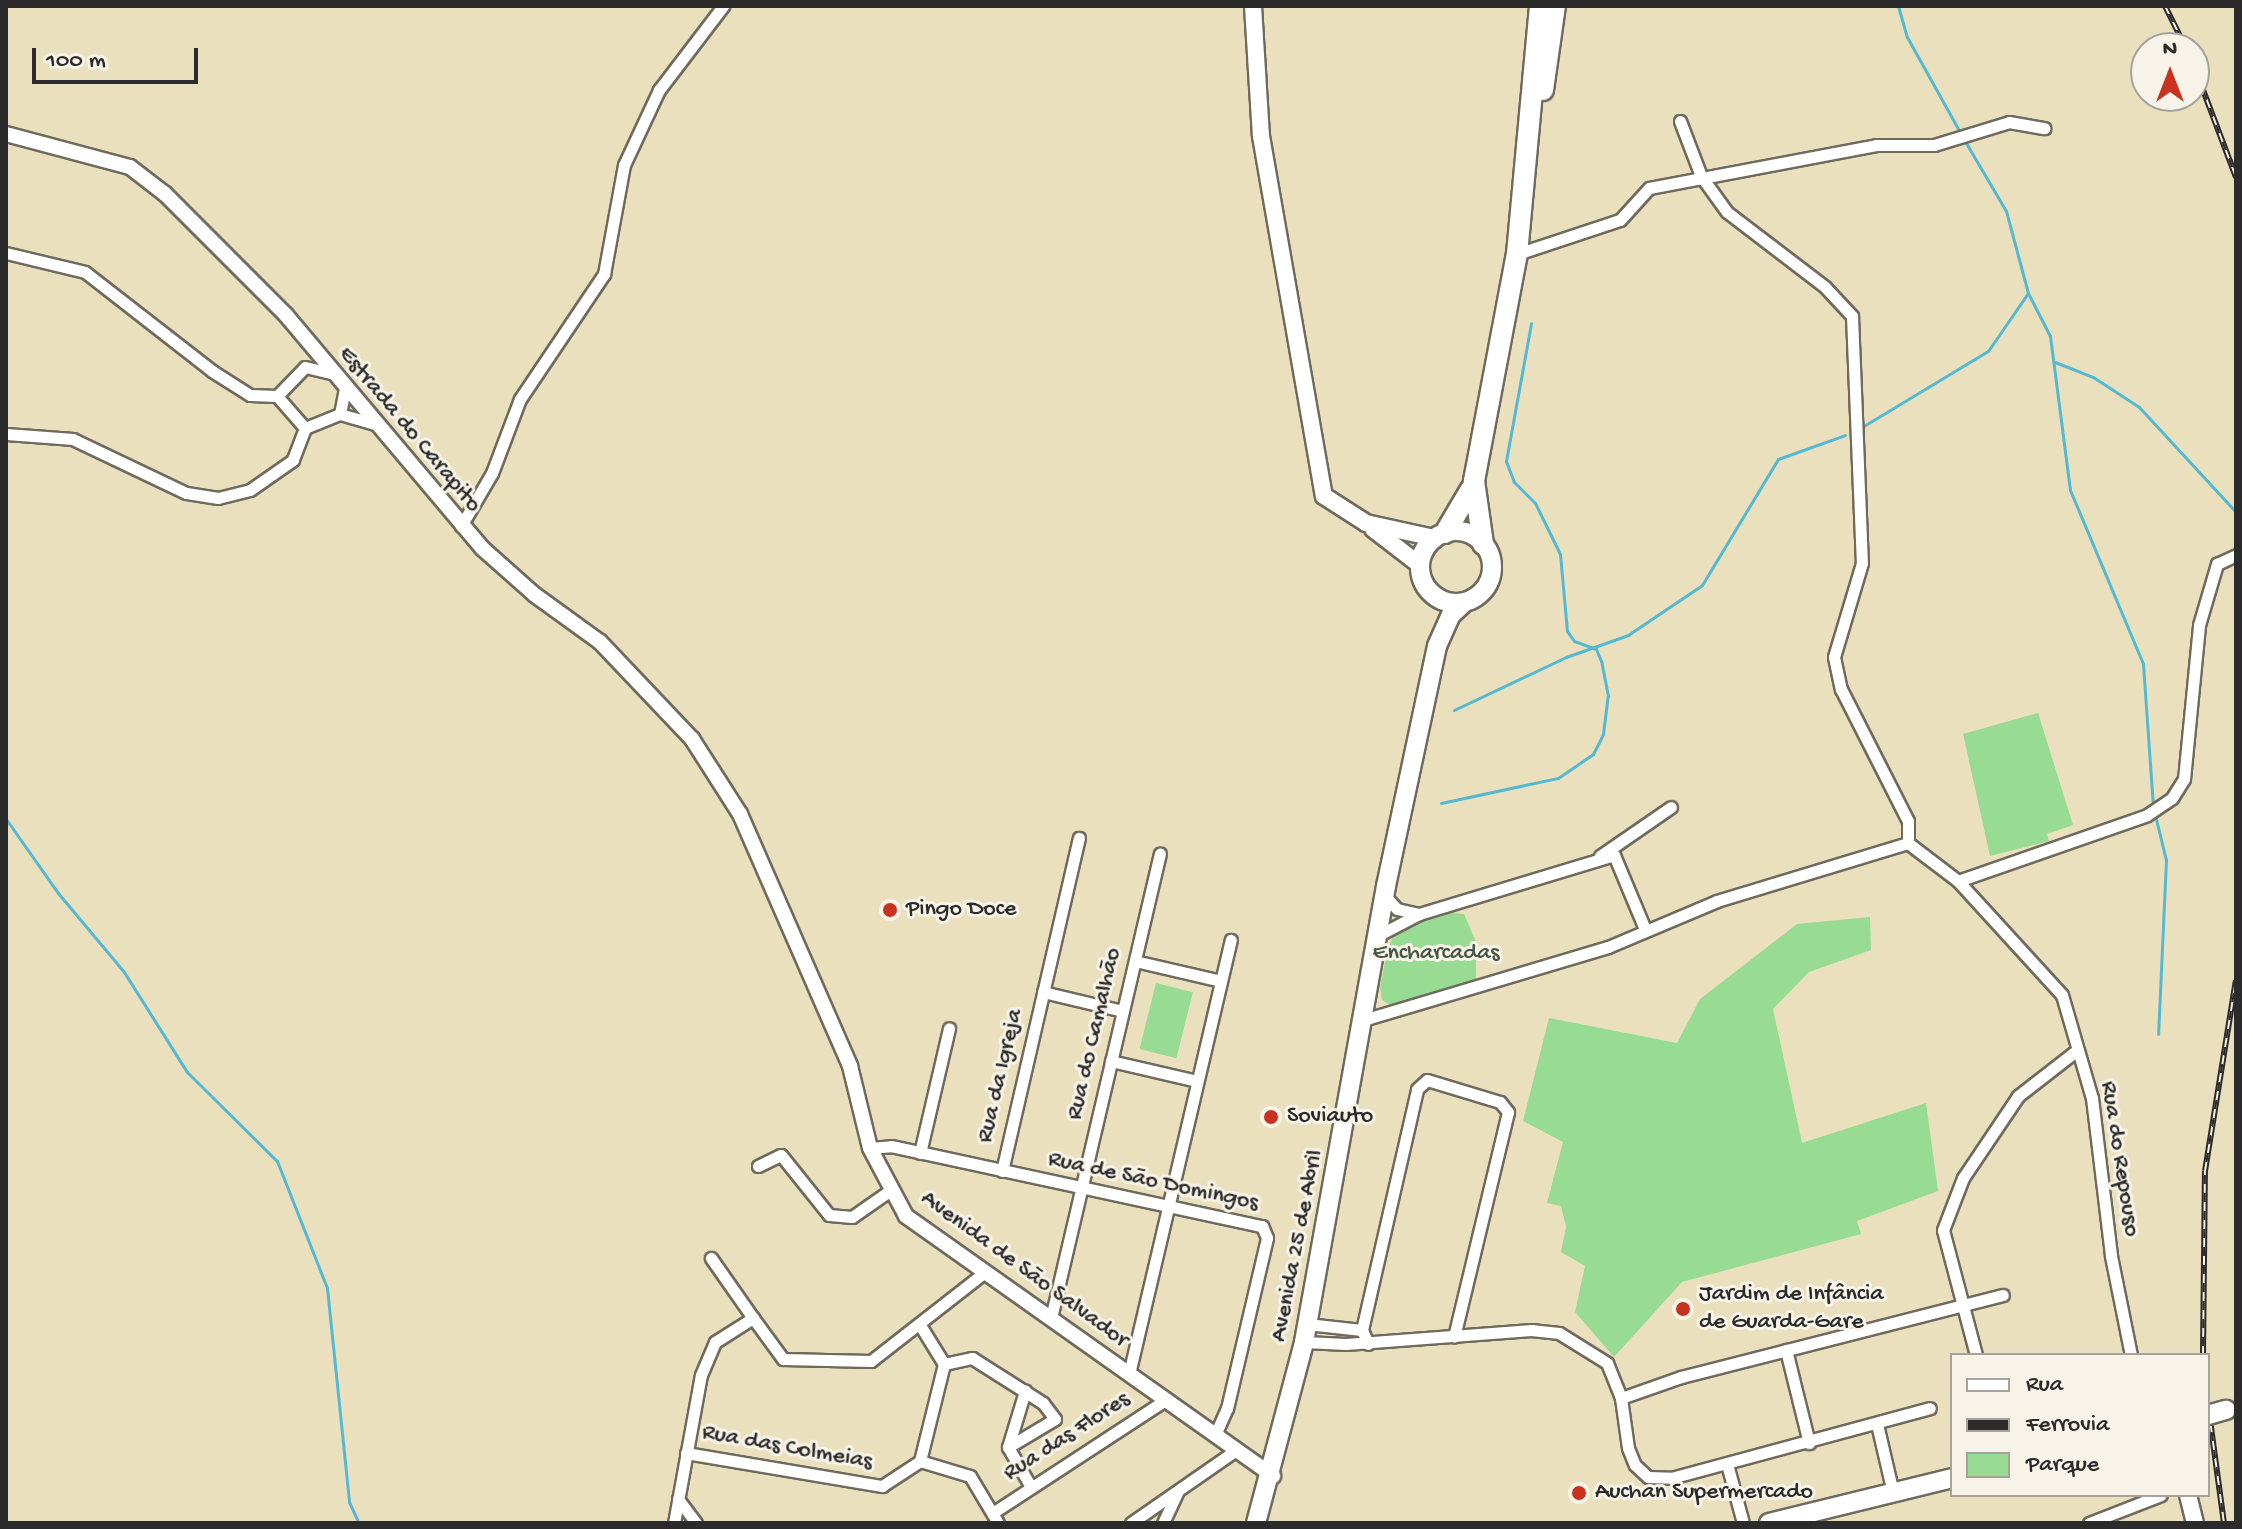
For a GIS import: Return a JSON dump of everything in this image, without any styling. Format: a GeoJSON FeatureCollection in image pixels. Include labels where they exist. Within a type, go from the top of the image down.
{"type":"FeatureCollection","features":[{"type":"Feature","properties":{"kind":"highway"},"geometry":{"type":"LineString","coordinates":[[1483,544],[1474,481],[1517,254],[1531,140],[1540,6]]}},
{"type":"Feature","properties":{"kind":"highway"},"geometry":{"type":"LineString","coordinates":[[1531,140],[1556,12]]}},
{"type":"Feature","properties":{"kind":"highway"},"geometry":{"type":"LineString","coordinates":[[1440,535],[1474,481]]}},
{"type":"Feature","properties":{"kind":"main road"},"geometry":{"type":"LineString","coordinates":[[1253,6],[1261,136],[1314,456],[1324,496],[1366,523],[1420,565],[1440,535]]}},
{"type":"Feature","properties":{"kind":"main road"},"geometry":{"type":"LineString","coordinates":[[1366,523],[1440,535],[1466,532],[1483,544]]}},
{"type":"Feature","properties":{"kind":"main road","name":"Avenida 25 de Abril"},"geometry":{"type":"LineString","coordinates":[[1256,1523],[1273,1476],[1305,1333],[1384,895],[1437,646],[1451,615],[1483,591],[1492,573],[1483,544]]}},
{"type":"Feature","properties":{"kind":"main road","name":"Avenida 25 de Abril"},"geometry":{"type":"LineString","coordinates":[[1420,565],[1437,646]]}},
{"type":"Feature","properties":{"kind":"main road"},"geometry":{"type":"LineString","coordinates":[[1426,587],[1443,601],[1465,602]]}},
{"type":"Feature","properties":{"kind":"main road"},"geometry":{"type":"LineString","coordinates":[[1769,1523],[1950,1479]]}},
{"type":"Feature","properties":{"kind":"main road"},"geometry":{"type":"LineString","coordinates":[[2188,1497],[2195,1523]]}},
{"type":"Feature","properties":{"kind":"street"},"geometry":{"type":"LineString","coordinates":[[461,526],[492,473],[520,399],[604,274],[624,165],[659,90],[723,6]]}},
{"type":"Feature","properties":{"kind":"street"},"geometry":{"type":"LineString","coordinates":[[1363,1020],[1608,947],[1717,901],[1908,843],[1908,821],[1841,689],[1834,657],[1862,563],[1852,316],[1825,287],[1744,229],[1701,176],[1680,121]]}},
{"type":"Feature","properties":{"kind":"street"},"geometry":{"type":"LineString","coordinates":[[1517,254],[1620,220],[1649,188],[1876,145],[1934,145],[2009,122],[2044,128]]}},
{"type":"Feature","properties":{"kind":"street","name":"Estrada do Carapito"},"geometry":{"type":"LineString","coordinates":[[6,134],[130,167],[165,194],[305,340],[461,526],[535,595],[600,642],[692,739],[740,814]]}},
{"type":"Feature","properties":{"kind":"street"},"geometry":{"type":"LineString","coordinates":[[6,253],[85,272],[212,371],[250,395],[277,396],[305,428]]}},
{"type":"Feature","properties":{"kind":"street"},"geometry":{"type":"LineString","coordinates":[[277,396],[305,367],[305,340]]}},
{"type":"Feature","properties":{"kind":"street"},"geometry":{"type":"LineString","coordinates":[[305,367],[330,373]]}},
{"type":"Feature","properties":{"kind":"street"},"geometry":{"type":"LineString","coordinates":[[340,414],[345,389]]}},
{"type":"Feature","properties":{"kind":"street"},"geometry":{"type":"LineString","coordinates":[[6,434],[73,439],[186,493],[218,498],[250,490],[293,460],[305,428],[340,414],[376,424]]}},
{"type":"Feature","properties":{"kind":"street"},"geometry":{"type":"LineString","coordinates":[[1958,881],[2147,815],[2172,798],[2184,779],[2199,625],[2217,564],[2236,555]]}},
{"type":"Feature","properties":{"kind":"street"},"geometry":{"type":"LineString","coordinates":[[1600,856],[1671,807]]}},
{"type":"Feature","properties":{"kind":"street","name":"Avenida de São Salvador"},"geometry":{"type":"LineString","coordinates":[[740,814],[850,1066],[870,1148],[906,1216],[1273,1476]]}},
{"type":"Feature","properties":{"kind":"street","name":"Rua da Igreja"},"geometry":{"type":"LineString","coordinates":[[1002,1171],[1079,838]]}},
{"type":"Feature","properties":{"kind":"street","name":"Rua do Repouso"},"geometry":{"type":"LineString","coordinates":[[1908,843],[1958,881],[2062,995],[2092,1098],[2111,1256],[2131,1353]]}},
{"type":"Feature","properties":{"kind":"street","name":"Rua do Camalhão"},"geometry":{"type":"LineString","coordinates":[[1051,1318],[1160,854]]}},
{"type":"Feature","properties":{"kind":"street"},"geometry":{"type":"LineString","coordinates":[[1377,936],[1419,914],[1600,856],[1614,855],[1645,929]]}},
{"type":"Feature","properties":{"kind":"street"},"geometry":{"type":"LineString","coordinates":[[1384,895],[1397,909],[1419,914]]}},
{"type":"Feature","properties":{"kind":"street"},"geometry":{"type":"LineString","coordinates":[[1129,1374],[1231,940]]}},
{"type":"Feature","properties":{"kind":"street"},"geometry":{"type":"LineString","coordinates":[[1135,961],[1221,981]]}},
{"type":"Feature","properties":{"kind":"street","name":"Rua da Igreja"},"geometry":{"type":"LineString","coordinates":[[1043,992],[1123,1011]]}},
{"type":"Feature","properties":{"kind":"street"},"geometry":{"type":"LineString","coordinates":[[920,1153],[949,1028]]}},
{"type":"Feature","properties":{"kind":"street"},"geometry":{"type":"LineString","coordinates":[[1975,1353],[1960,1305],[1943,1230],[1963,1178],[2018,1096],[2077,1050]]}},
{"type":"Feature","properties":{"kind":"street"},"geometry":{"type":"LineString","coordinates":[[1111,1061],[1197,1081]]}},
{"type":"Feature","properties":{"kind":"street"},"geometry":{"type":"LineString","coordinates":[[1368,1344],[1362,1330],[1417,1089],[1427,1080],[1500,1102],[1508,1112],[1454,1337]]}},
{"type":"Feature","properties":{"kind":"street","name":"Rua de São Domingos"},"geometry":{"type":"LineString","coordinates":[[870,1148],[920,1153],[1262,1226],[1267,1238],[1227,1408],[1215,1435]]}},
{"type":"Feature","properties":{"kind":"street"},"geometry":{"type":"LineString","coordinates":[[758,1166],[781,1155],[829,1215],[852,1217],[892,1189]]}},
{"type":"Feature","properties":{"kind":"street"},"geometry":{"type":"LineString","coordinates":[[711,1258],[783,1359],[801,1362],[871,1361],[985,1272]]}},
{"type":"Feature","properties":{"kind":"street"},"geometry":{"type":"LineString","coordinates":[[1621,1398],[1786,1350],[2003,1295]]}},
{"type":"Feature","properties":{"kind":"street"},"geometry":{"type":"LineString","coordinates":[[674,1523],[701,1375],[715,1342],[753,1318]]}},
{"type":"Feature","properties":{"kind":"street"},"geometry":{"type":"LineString","coordinates":[[920,1325],[944,1364],[920,1461],[970,1476],[996,1518]]}},
{"type":"Feature","properties":{"kind":"street"},"geometry":{"type":"LineString","coordinates":[[1305,1333],[1362,1330]]}},
{"type":"Feature","properties":{"kind":"street"},"geometry":{"type":"LineString","coordinates":[[1305,1333],[1368,1344],[1559,1333],[1607,1363],[1621,1398],[1628,1448],[1635,1465],[1648,1477],[1671,1478],[1930,1408]]}},
{"type":"Feature","properties":{"kind":"street"},"geometry":{"type":"LineString","coordinates":[[1786,1350],[1809,1443]]}},
{"type":"Feature","properties":{"kind":"street"},"geometry":{"type":"LineString","coordinates":[[944,1364],[972,1358],[1043,1403],[1055,1419],[1008,1447]]}},
{"type":"Feature","properties":{"kind":"street"},"geometry":{"type":"LineString","coordinates":[[1025,1391],[1008,1447],[1031,1487]]}},
{"type":"Feature","properties":{"kind":"street","name":"Rua das Flores"},"geometry":{"type":"LineString","coordinates":[[996,1518],[1031,1487],[1165,1400]]}},
{"type":"Feature","properties":{"kind":"street"},"geometry":{"type":"LineString","coordinates":[[1877,1424],[1893,1493]]}},
{"type":"Feature","properties":{"kind":"street"},"geometry":{"type":"LineString","coordinates":[[1131,1523],[1236,1450]]}},
{"type":"Feature","properties":{"kind":"street","name":"Rua das Colmeias"},"geometry":{"type":"LineString","coordinates":[[686,1453],[882,1486],[920,1461]]}},
{"type":"Feature","properties":{"kind":"street"},"geometry":{"type":"LineString","coordinates":[[1727,1464],[1743,1523]]}},
{"type":"Feature","properties":{"kind":"street"},"geometry":{"type":"LineString","coordinates":[[1163,1523],[1178,1490]]}},
{"type":"Feature","properties":{"kind":"street"},"geometry":{"type":"LineString","coordinates":[[2094,1520],[2156,1497]]}},
{"type":"Feature","properties":{"kind":"street"},"geometry":{"type":"LineString","coordinates":[[678,1499],[696,1523]]}},
{"type":"Feature","properties":{"kind":"green space"},"geometry":{"type":"Polygon","coordinates":[[[2038,713],[2073,825],[2047,834],[2049,841],[1990,856],[1963,734],[2038,713]]]}},
{"type":"Feature","properties":{"kind":"green space","name":"Encharcadas"},"geometry":{"type":"Polygon","coordinates":[[[1428,911],[1464,914],[1476,942],[1476,986],[1398,1010],[1382,1000],[1380,988],[1387,952],[1397,926],[1428,911]]]}},
{"type":"Feature","properties":{"kind":"green space"},"geometry":{"type":"Polygon","coordinates":[[[1870,917],[1871,950],[1809,972],[1773,1009],[1802,1143],[1926,1103],[1938,1191],[1857,1221],[1861,1234],[1682,1282],[1614,1357],[1575,1312],[1585,1266],[1561,1252],[1566,1227],[1561,1206],[1547,1203],[1563,1142],[1523,1121],[1549,1018],[1677,1043],[1700,999],[1797,924],[1870,917]]]}},
{"type":"Feature","properties":{"kind":"green space"},"geometry":{"type":"Polygon","coordinates":[[[1156,983],[1193,992],[1176,1058],[1140,1049],[1156,983]]]}},
{"type":"Feature","properties":{"kind":"waterway"},"geometry":{"type":"LineString","coordinates":[[1898,6],[1907,37],[1961,134]]}},
{"type":"Feature","properties":{"kind":"waterway"},"geometry":{"type":"LineString","coordinates":[[1862,427],[1988,351],[2028,293],[2006,211],[1965,141]]}},
{"type":"Feature","properties":{"kind":"waterway"},"geometry":{"type":"LineString","coordinates":[[2028,293],[2050,336],[2070,490],[2143,664],[2153,808]]}},
{"type":"Feature","properties":{"kind":"waterway"},"geometry":{"type":"LineString","coordinates":[[1441,803],[1558,778],[1593,754],[1603,734],[1608,696],[1601,661],[1596,649],[1574,641],[1567,631],[1560,554],[1535,503],[1514,482],[1506,461],[1531,323]]}},
{"type":"Feature","properties":{"kind":"waterway"},"geometry":{"type":"LineString","coordinates":[[2055,362],[2093,377],[2139,407],[2236,512]]}},
{"type":"Feature","properties":{"kind":"waterway"},"geometry":{"type":"LineString","coordinates":[[1454,710],[1566,657],[1628,635],[1702,585],[1778,459],[1845,435]]}},
{"type":"Feature","properties":{"kind":"waterway"},"geometry":{"type":"LineString","coordinates":[[2155,815],[2166,860],[2158,1034]]}},
{"type":"Feature","properties":{"kind":"waterway"},"geometry":{"type":"LineString","coordinates":[[6,819],[58,893],[124,972],[187,1072],[277,1161],[327,1288],[349,1502],[359,1523]]}},
{"type":"Feature","properties":{"kind":"railway"},"geometry":{"type":"LineString","coordinates":[[2165,6],[2178,32]]}},
{"type":"Feature","properties":{"kind":"railway"},"geometry":{"type":"LineString","coordinates":[[2210,108],[2236,177]]}},
{"type":"Feature","properties":{"kind":"railway"},"geometry":{"type":"LineString","coordinates":[[2203,1353],[2205,1171],[2236,980]]}},
{"type":"Feature","properties":{"kind":"railway"},"geometry":{"type":"LineString","coordinates":[[2210,1420],[2224,1523]]}},
{"type":"Feature","properties":{"kind":"place","name":"Pingo Doce"},"geometry":{"type":"Point","coordinates":[890,910]}},
{"type":"Feature","properties":{"kind":"place","name":"Soviauto"},"geometry":{"type":"Point","coordinates":[1271,1117]}},
{"type":"Feature","properties":{"kind":"place","name":"Jardim de Infância de Guarda-Gare"},"geometry":{"type":"Point","coordinates":[1683,1309]}},
{"type":"Feature","properties":{"kind":"place","name":"Auchan Supermercado"},"geometry":{"type":"Point","coordinates":[1579,1493]}}]}
